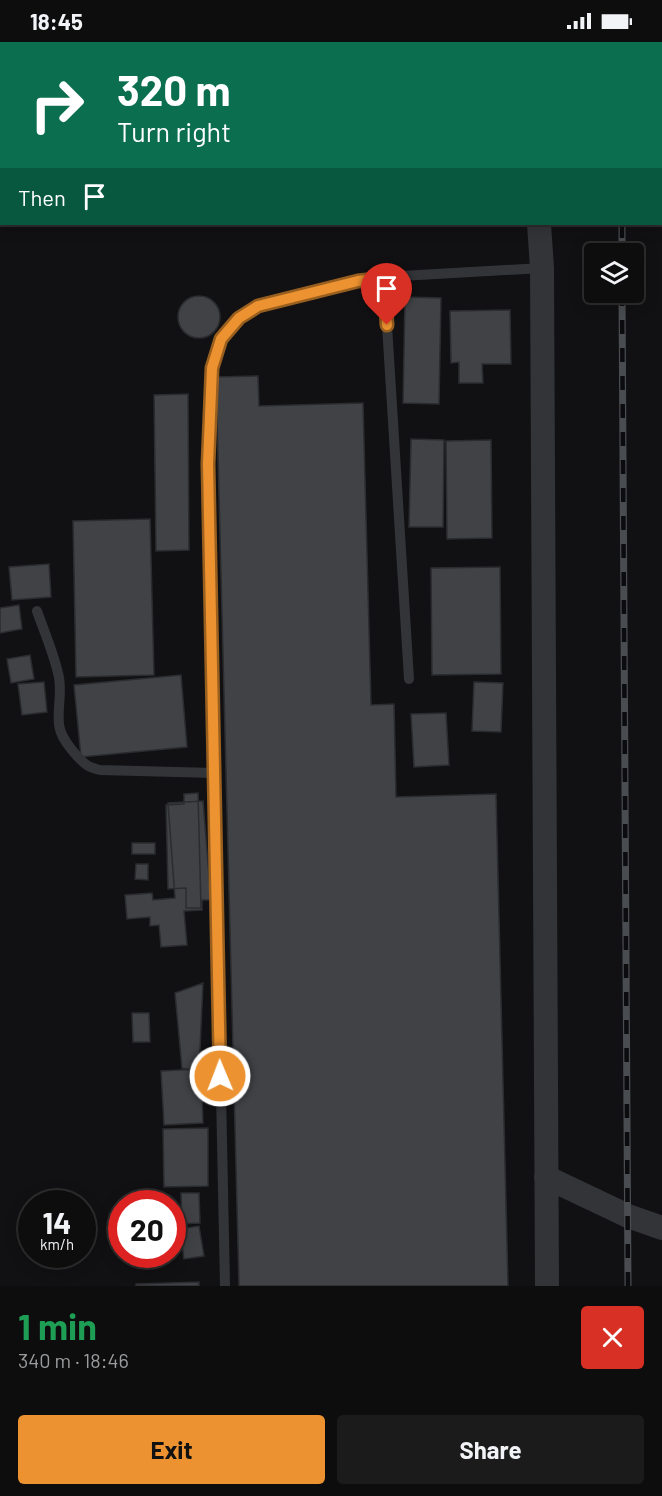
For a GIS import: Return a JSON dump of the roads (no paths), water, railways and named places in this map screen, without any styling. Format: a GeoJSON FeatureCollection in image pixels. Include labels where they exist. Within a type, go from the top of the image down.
{"type":"FeatureCollection","features":[{"type":"Feature","properties":{"kind":"street"},"geometry":{"type":"LineString","coordinates":[[539,225],[542,268],[547,1286]]}},
{"type":"Feature","properties":{"kind":"street"},"geometry":{"type":"LineString","coordinates":[[546,1177],[628,1216],[662,1228]]}},
{"type":"Feature","properties":{"kind":"lane"},"geometry":{"type":"LineString","coordinates":[[225,1286],[208,464],[212,368],[221,339],[239,318],[258,306],[358,281],[542,268]]}},
{"type":"Feature","properties":{"kind":"lane"},"geometry":{"type":"LineString","coordinates":[[384,278],[409,679]]}},
{"type":"Feature","properties":{"kind":"lane"},"geometry":{"type":"LineString","coordinates":[[37,610],[58,672],[59,724],[63,736],[88,768],[214,773]]}},
{"type":"Feature","properties":{"kind":"railway"},"geometry":{"type":"LineString","coordinates":[[622,225],[622,243]]}},
{"type":"Feature","properties":{"kind":"railway"},"geometry":{"type":"LineString","coordinates":[[622,303],[628,1286]]}}]}
